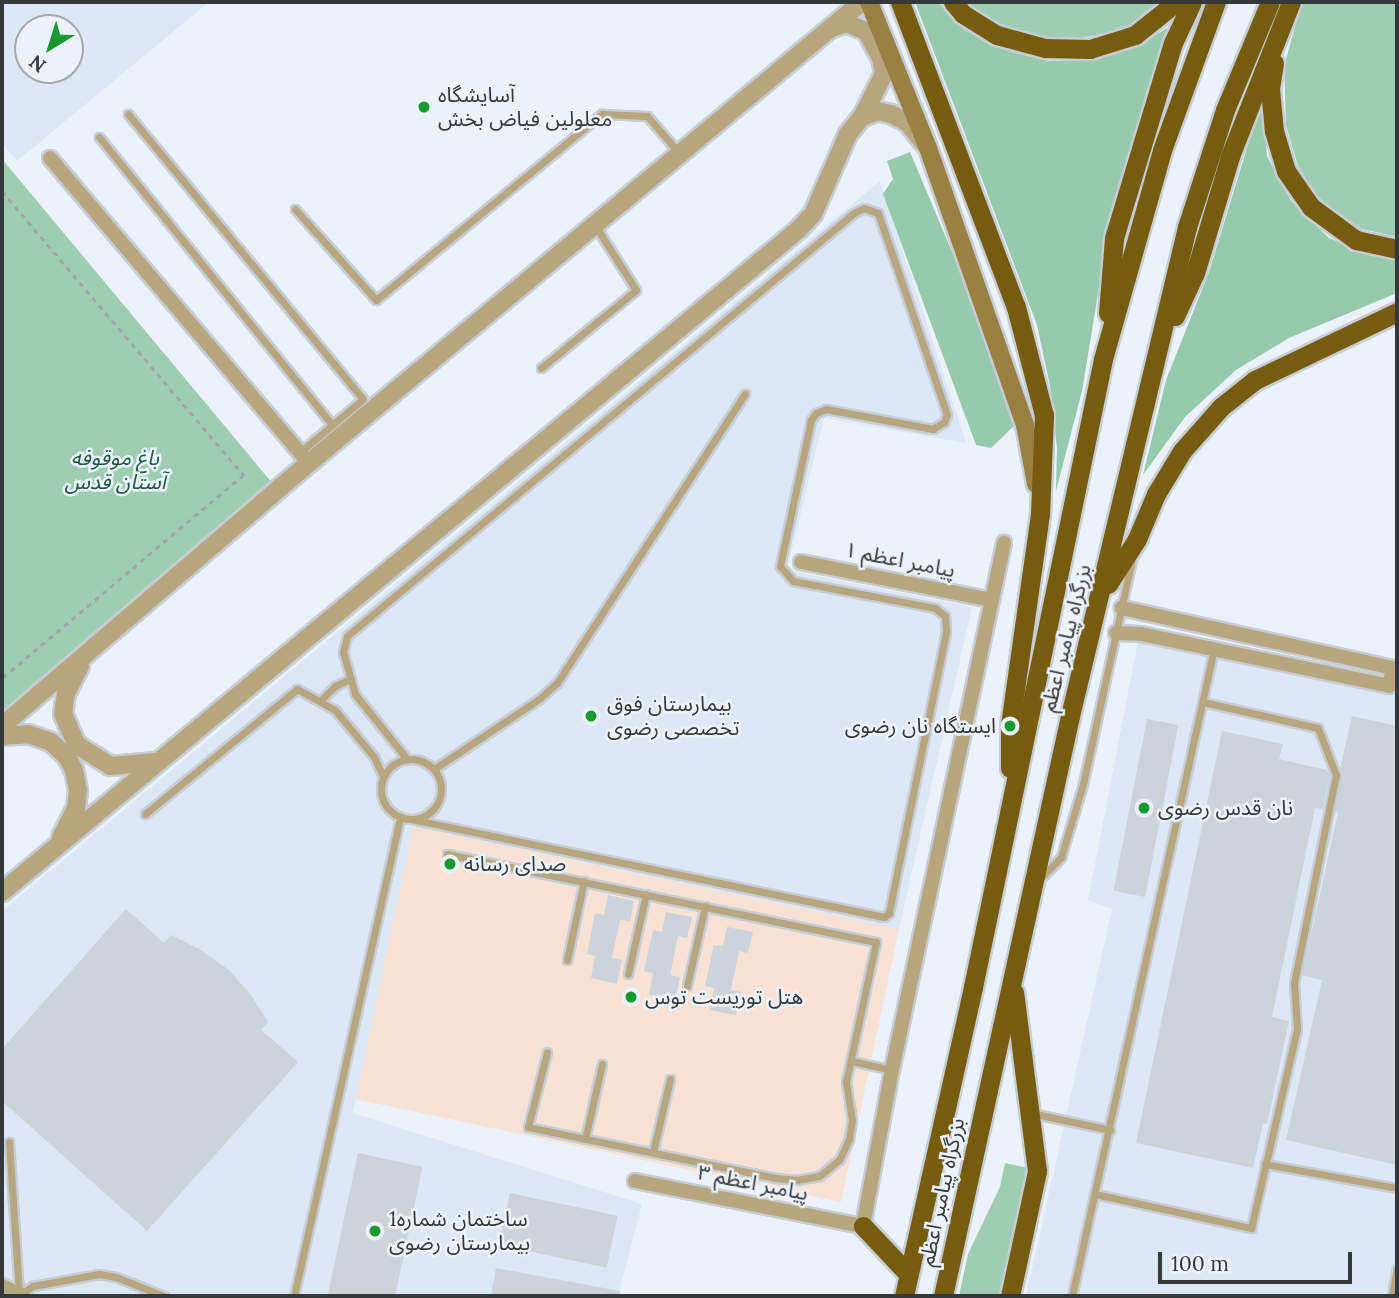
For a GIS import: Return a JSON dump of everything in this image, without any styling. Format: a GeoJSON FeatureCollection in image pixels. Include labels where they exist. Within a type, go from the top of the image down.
{"type":"FeatureCollection","features":[{"type":"Feature","properties":{"kind":"highway"},"geometry":{"type":"LineString","coordinates":[[900,2],[1016,307],[1044,415],[1040,514],[1010,726],[1010,805]]}},
{"type":"Feature","properties":{"kind":"highway"},"geometry":{"type":"LineString","coordinates":[[953,2],[963,14],[997,35],[1045,48],[1090,49],[1135,35],[1177,2]]}},
{"type":"Feature","properties":{"kind":"highway"},"geometry":{"type":"LineString","coordinates":[[1103,359],[1114,238],[1173,43],[1192,2]]}},
{"type":"Feature","properties":{"kind":"highway","name":"بزرگراه پیامبر اعظم"},"geometry":{"type":"LineString","coordinates":[[904,1296],[973,987],[1103,359],[1162,150],[1216,2]]}},
{"type":"Feature","properties":{"kind":"highway","name":"بزرگراه پیامبر اعظم"},"geometry":{"type":"LineString","coordinates":[[943,1296],[1031,888],[1195,201],[1225,110],[1270,2]]}},
{"type":"Feature","properties":{"kind":"highway"},"geometry":{"type":"LineString","coordinates":[[1158,352],[1195,273],[1230,156],[1280,24],[1291,2]]}},
{"type":"Feature","properties":{"kind":"highway"},"geometry":{"type":"LineString","coordinates":[[1280,24],[1270,89],[1274,131],[1286,171],[1311,207],[1356,240],[1397,249]]}},
{"type":"Feature","properties":{"kind":"highway"},"geometry":{"type":"LineString","coordinates":[[1099,598],[1137,539],[1156,494],[1182,451],[1221,407],[1255,380],[1397,312]]}},
{"type":"Feature","properties":{"kind":"highway"},"geometry":{"type":"LineString","coordinates":[[1364,330],[1397,321]]}},
{"type":"Feature","properties":{"kind":"highway"},"geometry":{"type":"LineString","coordinates":[[1010,1296],[1037,1171],[1027,1112],[1012,974]]}},
{"type":"Feature","properties":{"kind":"highway"},"geometry":{"type":"LineString","coordinates":[[864,1221],[910,1265]]}},
{"type":"Feature","properties":{"kind":"main road"},"geometry":{"type":"LineString","coordinates":[[869,2],[928,148],[1024,425],[1040,514]]}},
{"type":"Feature","properties":{"kind":"street"},"geometry":{"type":"LineString","coordinates":[[2,726],[86,657],[305,457],[595,227],[823,32],[862,2]]}},
{"type":"Feature","properties":{"kind":"street"},"geometry":{"type":"LineString","coordinates":[[2,892],[798,230],[813,214],[848,134],[862,117],[884,74],[876,43],[857,26],[846,23],[823,32]]}},
{"type":"Feature","properties":{"kind":"street"},"geometry":{"type":"LineString","coordinates":[[862,117],[878,111],[891,114],[907,122],[928,148]]}},
{"type":"Feature","properties":{"kind":"street"},"geometry":{"type":"LineString","coordinates":[[50,158],[305,457]]}},
{"type":"Feature","properties":{"kind":"street"},"geometry":{"type":"LineString","coordinates":[[864,1221],[892,1070],[1004,542]]}},
{"type":"Feature","properties":{"kind":"street","name":"پیامبر اعظم ۱"},"geometry":{"type":"LineString","coordinates":[[801,562],[992,600]]}},
{"type":"Feature","properties":{"kind":"street"},"geometry":{"type":"LineString","coordinates":[[1116,633],[1141,634],[1389,686],[1393,668],[1122,608]]}},
{"type":"Feature","properties":{"kind":"street"},"geometry":{"type":"LineString","coordinates":[[1214,651],[1218,628]]}},
{"type":"Feature","properties":{"kind":"street"},"geometry":{"type":"LineString","coordinates":[[86,657],[65,693],[63,714],[77,745],[110,766],[158,762]]}},
{"type":"Feature","properties":{"kind":"street"},"geometry":{"type":"LineString","coordinates":[[2,736],[28,734],[51,742],[67,757],[74,770],[78,790],[76,808],[56,846]]}},
{"type":"Feature","properties":{"kind":"street","name":"پیامبر اعظم ۳"},"geometry":{"type":"LineString","coordinates":[[635,1181],[864,1221]]}},
{"type":"Feature","properties":{"kind":"street"},"geometry":{"type":"LineString","coordinates":[[2,1285],[20,1296]]}},
{"type":"Feature","properties":{"kind":"lane"},"geometry":{"type":"LineString","coordinates":[[128,114],[363,399],[332,425],[305,457]]}},
{"type":"Feature","properties":{"kind":"lane"},"geometry":{"type":"LineString","coordinates":[[295,209],[376,300],[602,114],[647,116],[680,154]]}},
{"type":"Feature","properties":{"kind":"lane"},"geometry":{"type":"LineString","coordinates":[[99,137],[332,425]]}},
{"type":"Feature","properties":{"kind":"lane"},"geometry":{"type":"LineString","coordinates":[[407,759],[355,694],[342,652],[347,636],[854,214],[864,208],[878,213],[947,415],[944,422],[933,429],[827,408],[817,413],[811,420],[780,566],[793,581],[935,608],[945,616],[946,632],[889,913],[884,917],[400,817],[385,804],[381,785],[383,776],[397,761],[407,759],[426,762],[434,769],[441,787],[440,797],[429,813],[410,819]]}},
{"type":"Feature","properties":{"kind":"lane"},"geometry":{"type":"LineString","coordinates":[[541,368],[636,290],[595,227]]}},
{"type":"Feature","properties":{"kind":"lane"},"geometry":{"type":"LineString","coordinates":[[434,769],[539,699],[557,683],[744,394]]}},
{"type":"Feature","properties":{"kind":"lane"},"geometry":{"type":"LineString","coordinates":[[1031,888],[1061,857],[1083,784],[1137,539]]}},
{"type":"Feature","properties":{"kind":"lane"},"geometry":{"type":"LineString","coordinates":[[1072,1296],[1214,651]]}},
{"type":"Feature","properties":{"kind":"lane"},"geometry":{"type":"LineString","coordinates":[[321,701],[335,687],[351,679]]}},
{"type":"Feature","properties":{"kind":"lane"},"geometry":{"type":"LineString","coordinates":[[145,814],[297,689],[335,710],[374,757],[383,776]]}},
{"type":"Feature","properties":{"kind":"lane"},"geometry":{"type":"LineString","coordinates":[[1096,1194],[1251,1228],[1297,1029],[1294,983],[1336,775],[1318,728],[1203,702]]}},
{"type":"Feature","properties":{"kind":"lane"},"geometry":{"type":"LineString","coordinates":[[294,1296],[400,817]]}},
{"type":"Feature","properties":{"kind":"lane"},"geometry":{"type":"LineString","coordinates":[[447,854],[876,942],[846,1082],[851,1110],[849,1139],[839,1160],[819,1176],[796,1180],[528,1127],[547,1052]]}},
{"type":"Feature","properties":{"kind":"lane"},"geometry":{"type":"LineString","coordinates":[[567,960],[584,881]]}},
{"type":"Feature","properties":{"kind":"lane"},"geometry":{"type":"LineString","coordinates":[[628,974],[646,894]]}},
{"type":"Feature","properties":{"kind":"lane"},"geometry":{"type":"LineString","coordinates":[[687,986],[705,906]]}},
{"type":"Feature","properties":{"kind":"lane"},"geometry":{"type":"LineString","coordinates":[[852,1061],[892,1070]]}},
{"type":"Feature","properties":{"kind":"lane"},"geometry":{"type":"LineString","coordinates":[[584,1139],[603,1064]]}},
{"type":"Feature","properties":{"kind":"lane"},"geometry":{"type":"LineString","coordinates":[[653,1152],[670,1079]]}},
{"type":"Feature","properties":{"kind":"lane"},"geometry":{"type":"LineString","coordinates":[[1027,1112],[1110,1130]]}},
{"type":"Feature","properties":{"kind":"lane"},"geometry":{"type":"LineString","coordinates":[[9,1142],[20,1296]]}},
{"type":"Feature","properties":{"kind":"lane"},"geometry":{"type":"LineString","coordinates":[[1265,1164],[1397,1188]]}},
{"type":"Feature","properties":{"kind":"lane"},"geometry":{"type":"LineString","coordinates":[[1392,1296],[1397,1269]]}},
{"type":"Feature","properties":{"kind":"lane"},"geometry":{"type":"LineString","coordinates":[[20,1296],[33,1286],[99,1274],[116,1277],[164,1296]]}},
{"type":"Feature","properties":{"kind":"path"},"geometry":{"type":"LineString","coordinates":[[2,191],[244,475],[2,679]]}},
{"type":"Feature","properties":{"kind":"shaded area"},"geometry":{"type":"Polygon","coordinates":[[[2,2],[209,2],[17,161],[2,143],[2,2]]]}},
{"type":"Feature","properties":{"kind":"shaded area","name":"بیمارستان فوق تخصصی رضوی"},"geometry":{"type":"Polygon","coordinates":[[[880,181],[966,443],[824,418],[787,570],[972,607],[899,929],[413,826],[353,1113],[642,1204],[618,1296],[2,1296],[2,911],[880,181]]]}},
{"type":"Feature","properties":{"kind":"shaded area"},"geometry":{"type":"Polygon","coordinates":[[[1139,636],[1397,693],[1397,1296],[1026,1296],[1112,909],[1088,900],[1139,636]]]}},
{"type":"Feature","properties":{"kind":"shaded area","name":"هتل توریست توس"},"geometry":{"type":"Polygon","coordinates":[[[413,825],[899,928],[841,1202],[355,1099],[413,825]]]}},
{"type":"Feature","properties":{"kind":"green space"},"geometry":{"type":"Polygon","coordinates":[[[915,2],[938,2],[973,34],[1012,52],[1049,61],[1089,61],[1136,47],[1172,25],[1155,64],[1111,215],[1082,391],[1056,491],[1057,448],[1050,386],[1037,325],[915,2]]]}},
{"type":"Feature","properties":{"kind":"green space"},"geometry":{"type":"Polygon","coordinates":[[[966,2],[1164,2],[1120,31],[1076,39],[1035,37],[995,22],[966,2]]]}},
{"type":"Feature","properties":{"kind":"green space"},"geometry":{"type":"Polygon","coordinates":[[[1302,2],[1397,2],[1397,237],[1358,228],[1317,197],[1298,166],[1286,126],[1284,66],[1302,2]]]}},
{"type":"Feature","properties":{"kind":"green space"},"geometry":{"type":"Polygon","coordinates":[[[1262,99],[1267,156],[1291,201],[1329,238],[1375,256],[1397,259],[1397,293],[1289,338],[1236,370],[1185,417],[1143,475],[1166,380],[1209,272],[1262,99]]]}},
{"type":"Feature","properties":{"kind":"green space"},"geometry":{"type":"Polygon","coordinates":[[[910,152],[966,285],[1017,423],[991,448],[976,445],[883,194],[893,179],[887,161],[910,152]]]}},
{"type":"Feature","properties":{"kind":"green space","name":"باغ موقوفه آستان قدس"},"geometry":{"type":"Polygon","coordinates":[[[2,159],[273,484],[2,713],[2,159]]]}},
{"type":"Feature","properties":{"kind":"green space"},"geometry":{"type":"Polygon","coordinates":[[[1005,1163],[1028,1168],[1001,1296],[959,1296],[968,1254],[1000,1187],[1005,1163]]]}},
{"type":"Feature","properties":{"kind":"building"},"geometry":{"type":"Polygon","coordinates":[[[1352,716],[1397,726],[1397,1165],[1286,1140],[1322,980],[1302,975],[1338,813],[1335,812],[1342,776],[1340,769],[1352,716]]]}},
{"type":"Feature","properties":{"kind":"building","name":"نان قدس رضوی"},"geometry":{"type":"Polygon","coordinates":[[[1147,719],[1178,725],[1145,897],[1114,891],[1147,719]]]}},
{"type":"Feature","properties":{"kind":"building"},"geometry":{"type":"Polygon","coordinates":[[[1222,731],[1283,744],[1279,759],[1327,770],[1330,776],[1323,809],[1315,808],[1272,1017],[1289,1021],[1267,1124],[1263,1124],[1253,1168],[1136,1143],[1222,731]]]}},
{"type":"Feature","properties":{"kind":"building"},"geometry":{"type":"Polygon","coordinates":[[[608,895],[634,901],[630,921],[620,920],[612,958],[622,960],[617,984],[591,978],[595,956],[587,954],[595,913],[604,915],[608,895]]]}},
{"type":"Feature","properties":{"kind":"building"},"geometry":{"type":"Polygon","coordinates":[[[126,909],[164,943],[171,935],[201,950],[229,970],[251,995],[268,1022],[261,1030],[298,1062],[147,1231],[2,1101],[2,1049],[126,909]]]}},
{"type":"Feature","properties":{"kind":"building"},"geometry":{"type":"Polygon","coordinates":[[[666,912],[692,917],[687,938],[678,936],[670,975],[680,977],[675,1000],[649,995],[653,973],[644,971],[653,930],[662,932],[666,912]]]}},
{"type":"Feature","properties":{"kind":"building"},"geometry":{"type":"Polygon","coordinates":[[[727,927],[753,932],[748,953],[739,951],[731,990],[741,992],[736,1015],[710,1010],[714,988],[705,986],[714,945],[723,946],[727,927]]]}},
{"type":"Feature","properties":{"kind":"building","name":"ساختمان شماره1 بیمارستان رضوی"},"geometry":{"type":"Polygon","coordinates":[[[358,1153],[423,1167],[395,1296],[328,1296],[358,1153]]]}},
{"type":"Feature","properties":{"kind":"building"},"geometry":{"type":"Polygon","coordinates":[[[510,1193],[618,1216],[607,1268],[499,1245],[510,1193]]]}},
{"type":"Feature","properties":{"kind":"building"},"geometry":{"type":"Polygon","coordinates":[[[496,1268],[620,1291],[620,1296],[491,1296],[496,1268]]]}},
{"type":"Feature","properties":{"kind":"place","name":"آسایشگاه معلولین فیاض بخش"},"geometry":{"type":"Point","coordinates":[424,107]}},
{"type":"Feature","properties":{"kind":"place","name":"بیمارستان فوق تخصصی رضوی"},"geometry":{"type":"Point","coordinates":[591,716]}},
{"type":"Feature","properties":{"kind":"place","name":"ایستگاه نان رضوی"},"geometry":{"type":"Point","coordinates":[1010,726]}},
{"type":"Feature","properties":{"kind":"place","name":"نان قدس رضوی"},"geometry":{"type":"Point","coordinates":[1144,808]}},
{"type":"Feature","properties":{"kind":"place","name":"صدای رسانه"},"geometry":{"type":"Point","coordinates":[450,864]}},
{"type":"Feature","properties":{"kind":"place","name":"هتل توریست توس"},"geometry":{"type":"Point","coordinates":[631,997]}},
{"type":"Feature","properties":{"kind":"place","name":"ساختمان شماره1 بیمارستان رضوی"},"geometry":{"type":"Point","coordinates":[375,1231]}}]}
